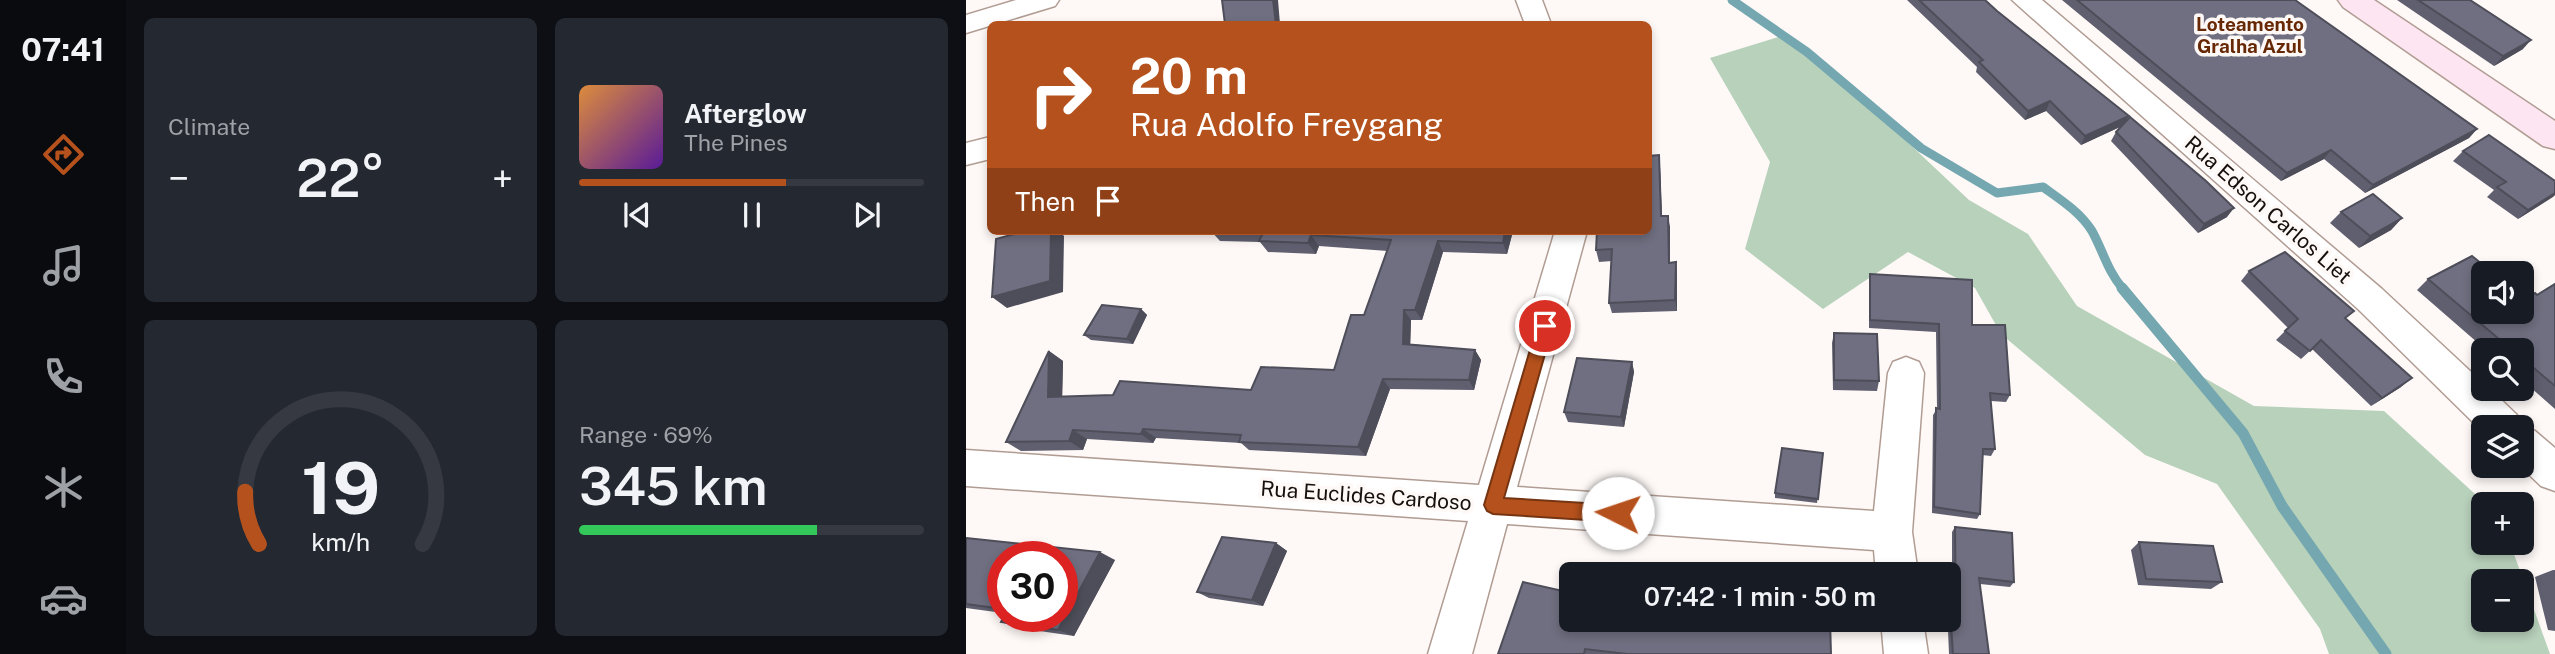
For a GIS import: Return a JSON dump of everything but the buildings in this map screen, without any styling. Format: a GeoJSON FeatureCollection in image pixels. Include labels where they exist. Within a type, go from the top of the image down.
{"type":"FeatureCollection","features":[{"type":"Feature","properties":{"kind":"street"},"geometry":{"type":"LineString","coordinates":[[966,24],[1046,0]]}},
{"type":"Feature","properties":{"kind":"street"},"geometry":{"type":"LineString","coordinates":[[1529,0],[1537,21]]}},
{"type":"Feature","properties":{"kind":"street","name":"Rua Edson Carlos Liet"},"geometry":{"type":"LineString","coordinates":[[2025,0],[2371,299],[2492,415]]}},
{"type":"Feature","properties":{"kind":"street"},"geometry":{"type":"LineString","coordinates":[[2353,0],[2555,137]]}},
{"type":"Feature","properties":{"kind":"street"},"geometry":{"type":"LineString","coordinates":[[966,154],[987,149]]}},
{"type":"Feature","properties":{"kind":"street"},"geometry":{"type":"LineString","coordinates":[[1450,654],[1570,235]]}},
{"type":"Feature","properties":{"kind":"street"},"geometry":{"type":"LineString","coordinates":[[1895,562],[1892,532],[1906,373]]}},
{"type":"Feature","properties":{"kind":"street"},"geometry":{"type":"LineString","coordinates":[[2534,454],[2555,473]]}},
{"type":"Feature","properties":{"kind":"street","name":"Rua Euclides Cardoso"},"geometry":{"type":"LineString","coordinates":[[966,468],[1892,532]]}},
{"type":"Feature","properties":{"kind":"street"},"geometry":{"type":"LineString","coordinates":[[1903,632],[1906,654]]}},
{"type":"Feature","properties":{"kind":"green space"},"geometry":{"type":"Polygon","coordinates":[[[1782,36],[1815,55],[1969,200],[2028,234],[2077,306],[2254,406],[2384,411],[2473,492],[2471,555],[2514,555],[2519,569],[2471,569],[2471,632],[2534,632],[2534,610],[2550,654],[2329,654],[2320,629],[2217,484],[2145,455],[2001,334],[1975,288],[1908,252],[1823,309],[1745,249],[1770,162],[1710,58],[1782,36]]]}},
{"type":"Feature","properties":{"kind":"waterway"},"geometry":{"type":"LineString","coordinates":[[1732,0],[1807,52],[1921,148],[1997,193],[2043,187],[2082,218],[2092,231],[2123,289]]}},
{"type":"Feature","properties":{"kind":"waterway"},"geometry":{"type":"LineString","coordinates":[[2122,288],[2243,433],[2282,506],[2386,654]]}},
{"type":"Feature","properties":{"kind":"district","name":"Loteamento Gralha Azul"},"geometry":{"type":"Point","coordinates":[2250,35]}},
{"type":"Feature","properties":{"kind":"route"},"geometry":{"type":"LineString","coordinates":[[1545,326],[1493,505],[1618,513]]}}]}
